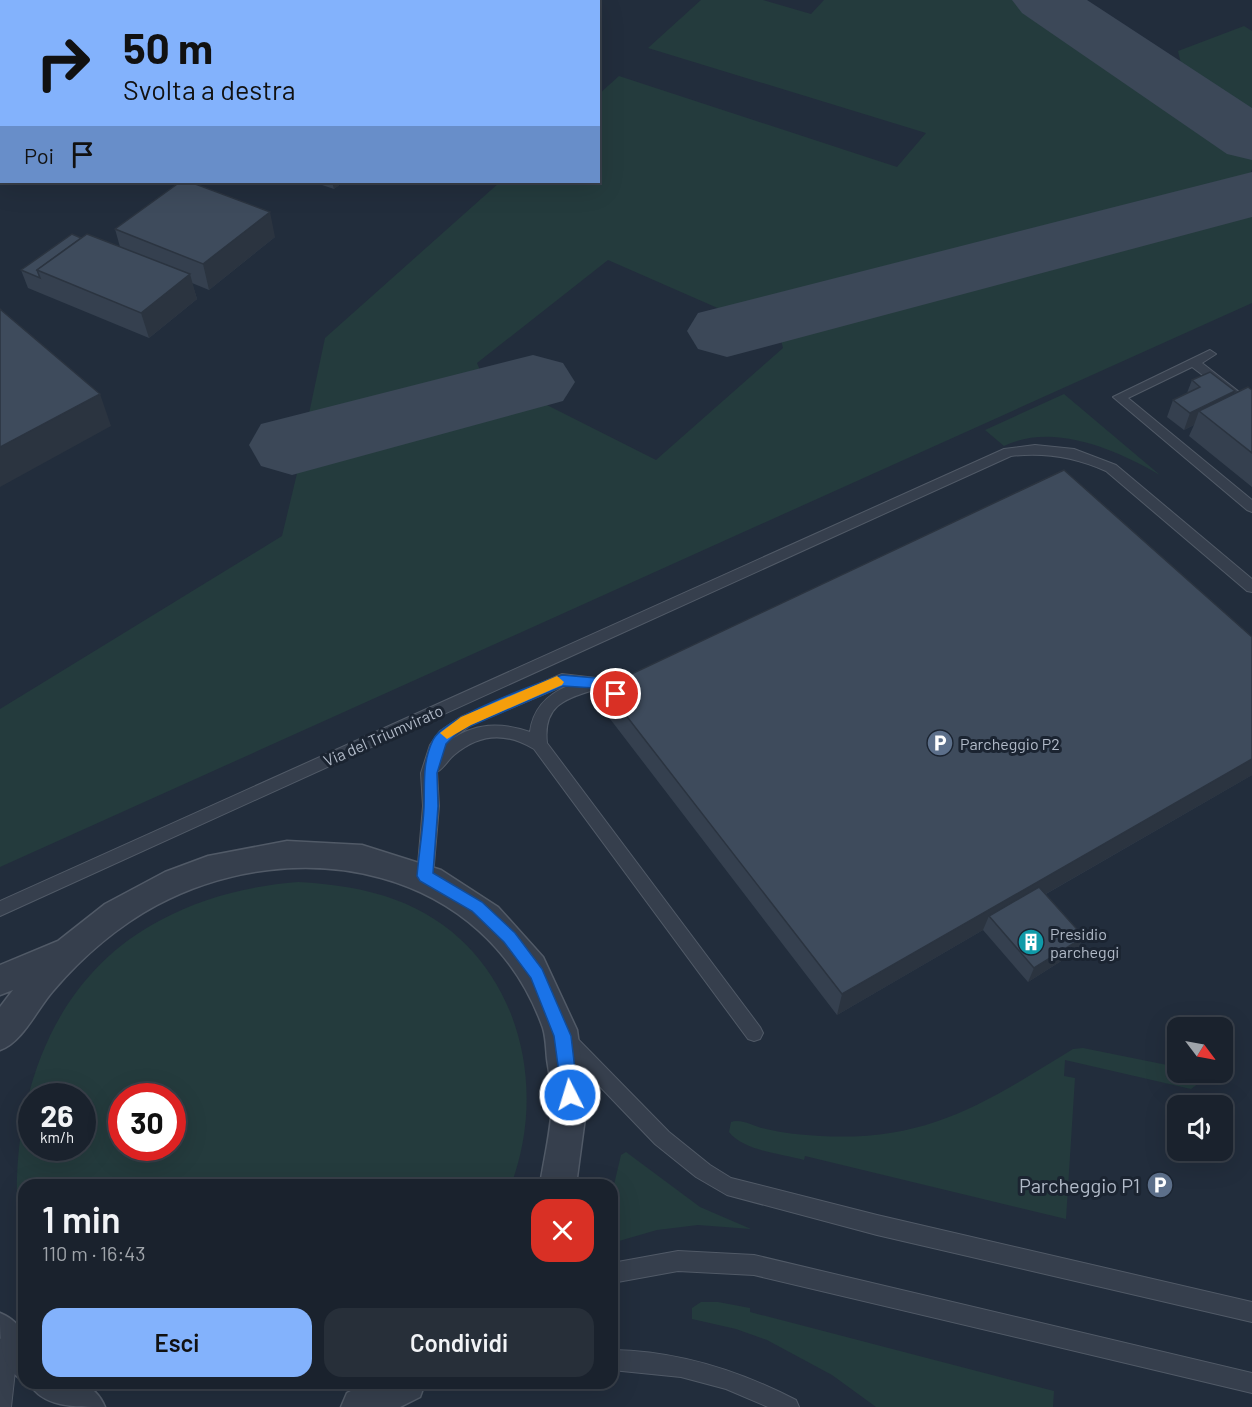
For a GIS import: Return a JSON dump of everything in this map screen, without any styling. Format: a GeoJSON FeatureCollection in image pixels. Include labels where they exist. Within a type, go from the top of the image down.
{"type":"FeatureCollection","features":[{"type":"Feature","properties":{"kind":"street"},"geometry":{"type":"LineString","coordinates":[[0,1035],[43,977],[70,949],[102,923],[144,896],[208,869],[245,859],[283,854],[347,856],[391,864],[425,876],[477,907],[519,949],[546,992],[562,1036],[570,1075],[571,1116],[566,1158],[560,1179]]}},
{"type":"Feature","properties":{"kind":"street"},"geometry":{"type":"LineString","coordinates":[[0,980],[70,949]]}},
{"type":"Feature","properties":{"kind":"street"},"geometry":{"type":"LineString","coordinates":[[57,1389],[85,1407]]}},
{"type":"Feature","properties":{"kind":"street"},"geometry":{"type":"LineString","coordinates":[[365,1406],[395,1389]]}},
{"type":"Feature","properties":{"kind":"lane"},"geometry":{"type":"LineString","coordinates":[[1210,354],[1119,397],[1252,507]]}},
{"type":"Feature","properties":{"kind":"lane"},"geometry":{"type":"LineString","coordinates":[[1193,362],[1252,408]]}},
{"type":"Feature","properties":{"kind":"lane","name":"Via del Triumvirato"},"geometry":{"type":"LineString","coordinates":[[0,909],[1009,452],[1041,448],[1088,457],[1111,468],[1252,587]]}},
{"type":"Feature","properties":{"kind":"lane"},"geometry":{"type":"LineString","coordinates":[[425,876],[431,806],[429,773],[440,741],[454,727],[548,684],[562,680],[596,684],[624,701]]}},
{"type":"Feature","properties":{"kind":"lane"},"geometry":{"type":"LineString","coordinates":[[539,745],[536,730],[539,716],[550,704],[577,688],[596,684]]}},
{"type":"Feature","properties":{"kind":"lane"},"geometry":{"type":"LineString","coordinates":[[429,773],[443,754],[472,733],[489,730],[512,732],[526,735],[539,745],[754,1033]]}},
{"type":"Feature","properties":{"kind":"lane"},"geometry":{"type":"LineString","coordinates":[[562,1036],[662,1138],[694,1165],[727,1186],[767,1198],[1252,1312]]}},
{"type":"Feature","properties":{"kind":"lane"},"geometry":{"type":"LineString","coordinates":[[618,1272],[678,1261],[754,1265],[1252,1383]]}},
{"type":"Feature","properties":{"kind":"lane"},"geometry":{"type":"LineString","coordinates":[[0,1407],[10,1346]]}},
{"type":"Feature","properties":{"kind":"lane"},"geometry":{"type":"LineString","coordinates":[[618,1360],[675,1365],[717,1376],[753,1389],[789,1407]]}},
{"type":"Feature","properties":{"kind":"green space"},"geometry":{"type":"Polygon","coordinates":[[[701,0],[763,0],[811,14],[824,0],[1025,0],[1252,153],[1252,169],[1249,178],[729,313],[608,260],[477,363],[482,375],[307,423],[325,338],[499,183],[600,183],[600,93],[619,76],[897,167],[926,133],[648,48],[701,0]]]}},
{"type":"Feature","properties":{"kind":"green space"},"geometry":{"type":"Polygon","coordinates":[[[1244,26],[1252,31],[1252,122],[1184,77],[1178,51],[1244,26]]]}},
{"type":"Feature","properties":{"kind":"green space"},"geometry":{"type":"Polygon","coordinates":[[[1252,213],[1252,303],[0,867],[0,709],[282,536],[300,461],[537,400],[656,460],[783,348],[780,336],[1252,213]]]}},
{"type":"Feature","properties":{"kind":"green space"},"geometry":{"type":"Polygon","coordinates":[[[1064,394],[1160,475],[1124,457],[1084,442],[1043,437],[1023,439],[1004,446],[985,430],[1064,394]]]}},
{"type":"Feature","properties":{"kind":"green space"},"geometry":{"type":"Polygon","coordinates":[[[298,882],[336,885],[372,892],[396,900],[436,920],[469,947],[494,980],[512,1018],[523,1058],[527,1101],[523,1143],[513,1179],[18,1179],[18,1221],[17,1170],[18,1161],[96,1161],[96,1083],[33,1083],[55,1026],[82,985],[116,950],[159,921],[192,905],[227,894],[298,882]]]}},
{"type":"Feature","properties":{"kind":"green space"},"geometry":{"type":"Polygon","coordinates":[[[1083,1048],[1167,1065],[1167,1083],[1199,1083],[1191,1089],[1065,1060],[1064,1076],[1075,1078],[1066,1219],[805,1156],[804,1160],[764,1151],[744,1144],[729,1132],[731,1122],[735,1121],[779,1132],[820,1136],[893,1133],[954,1115],[983,1102],[1073,1049],[1083,1048]]]}},
{"type":"Feature","properties":{"kind":"green space"},"geometry":{"type":"Polygon","coordinates":[[[626,1152],[700,1207],[751,1229],[698,1225],[657,1230],[618,1241],[618,1179],[615,1179],[621,1155],[626,1152]]]}},
{"type":"Feature","properties":{"kind":"green space"},"geometry":{"type":"Polygon","coordinates":[[[701,1302],[718,1302],[750,1308],[750,1312],[1054,1391],[1053,1407],[876,1407],[832,1375],[767,1340],[736,1329],[692,1319],[692,1308],[701,1302]]]}},
{"type":"Feature","properties":{"kind":"building"},"geometry":{"type":"Polygon","coordinates":[[[179,183],[193,183],[270,212],[203,264],[115,229],[179,183]]]}},
{"type":"Feature","properties":{"kind":"building"},"geometry":{"type":"Polygon","coordinates":[[[72,234],[81,238],[37,270],[40,278],[21,270],[72,234]]]}},
{"type":"Feature","properties":{"kind":"building"},"geometry":{"type":"Polygon","coordinates":[[[87,234],[190,274],[141,313],[37,270],[87,234]]]}},
{"type":"Feature","properties":{"kind":"building"},"geometry":{"type":"Polygon","coordinates":[[[0,309],[100,394],[0,447],[0,309]]]}},
{"type":"Feature","properties":{"kind":"building"},"geometry":{"type":"Polygon","coordinates":[[[1210,372],[1235,391],[1190,413],[1173,400],[1200,387],[1192,380],[1210,372]]]}},
{"type":"Feature","properties":{"kind":"building"},"geometry":{"type":"Polygon","coordinates":[[[1248,387],[1252,390],[1252,453],[1199,411],[1248,387]]]}},
{"type":"Feature","properties":{"kind":"building","name":"Parcheggio P2"},"geometry":{"type":"Polygon","coordinates":[[[1064,470],[1252,637],[1252,759],[842,994],[604,687],[1064,470]]]}},
{"type":"Feature","properties":{"kind":"building","name":"Presidio parcheggi"},"geometry":{"type":"Polygon","coordinates":[[[1039,887],[1084,937],[1034,968],[989,916],[1039,887]]]}},
{"type":"Feature","properties":{"kind":"taxiway"},"geometry":{"type":"LineString","coordinates":[[1044,0],[1252,139]]}},
{"type":"Feature","properties":{"kind":"taxiway"},"geometry":{"type":"LineString","coordinates":[[727,331],[1252,194]]}},
{"type":"Feature","properties":{"kind":"taxiway"},"geometry":{"type":"LineString","coordinates":[[292,445],[533,382]]}},
{"type":"Feature","properties":{"kind":"slow traffic"},"geometry":{"type":"LineString","coordinates":[[447,733],[466,721],[557,682]]}},
{"type":"Feature","properties":{"kind":"place","name":"Parcheggio P2"},"geometry":{"type":"Point","coordinates":[940,743]}},
{"type":"Feature","properties":{"kind":"place","name":"Presidio parcheggi"},"geometry":{"type":"Point","coordinates":[1031,942]}},
{"type":"Feature","properties":{"kind":"place","name":"Parcheggio P1"},"geometry":{"type":"Point","coordinates":[1160,1185]}},
{"type":"Feature","properties":{"kind":"route"},"geometry":{"type":"LineString","coordinates":[[570,1095],[570,1075],[562,1036],[550,1001],[537,974],[499,926],[452,890],[425,876],[431,806],[428,791],[429,773],[435,749],[454,727],[548,684],[562,680],[588,681],[616,694]]}}]}
